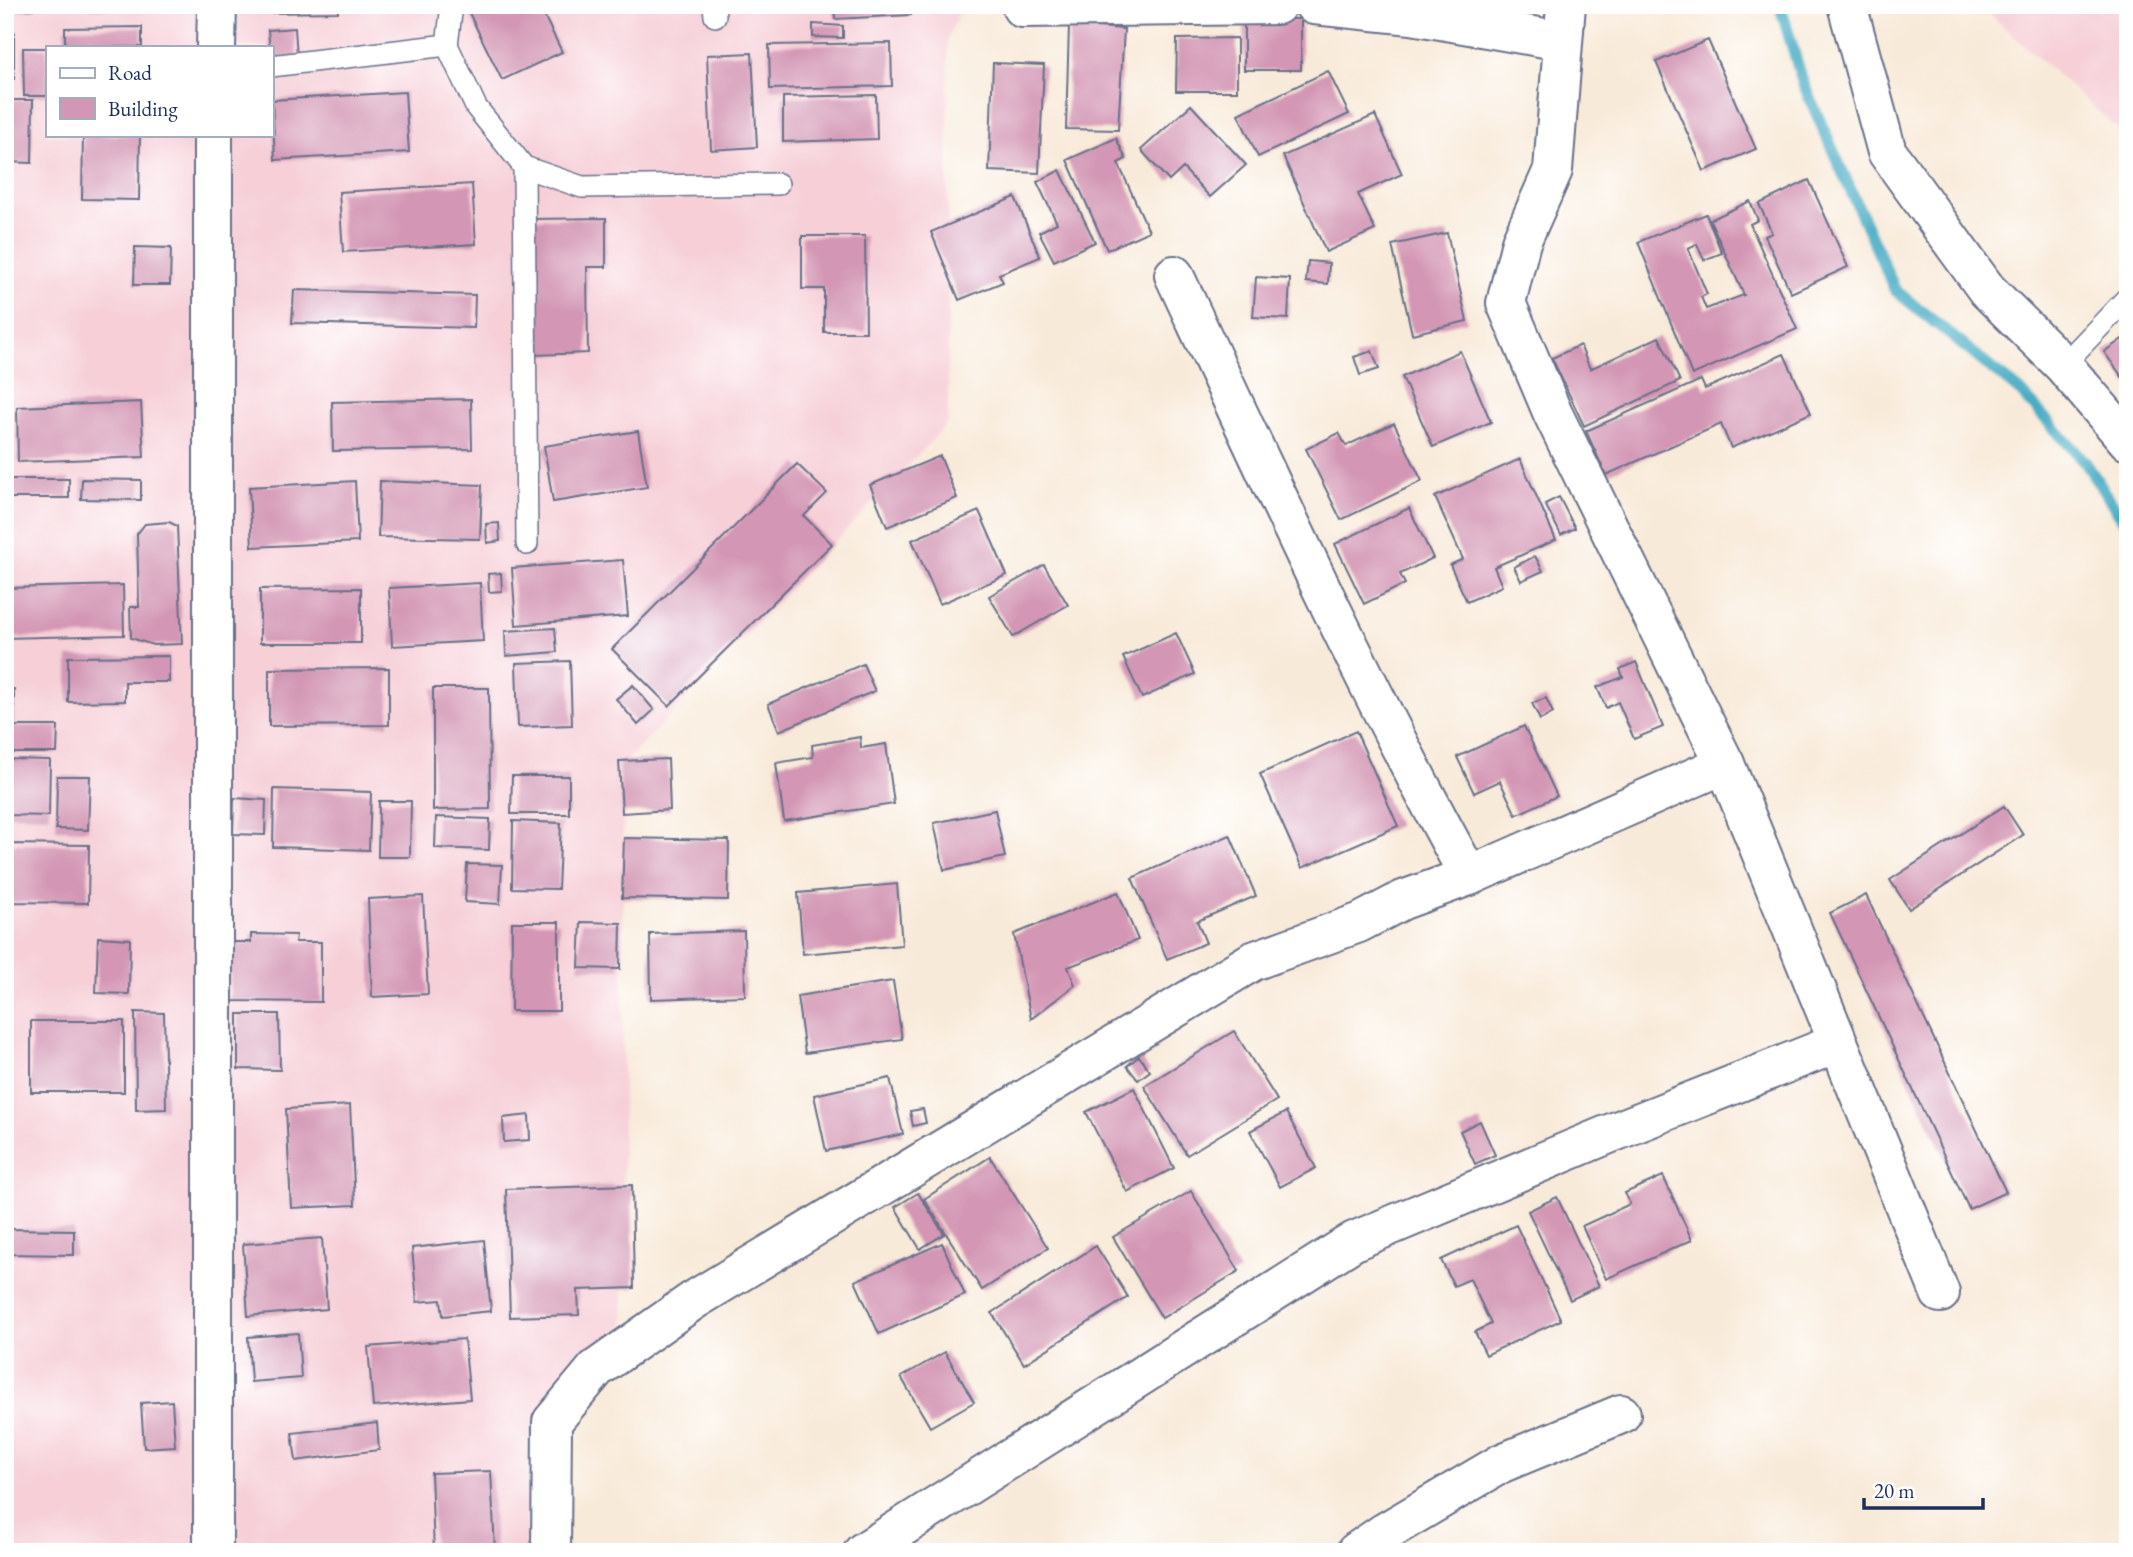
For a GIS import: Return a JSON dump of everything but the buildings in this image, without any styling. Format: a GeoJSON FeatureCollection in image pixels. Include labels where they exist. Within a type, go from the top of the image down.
{"type":"FeatureCollection","features":[{"type":"Feature","properties":{"kind":"street"},"geometry":{"type":"LineString","coordinates":[[216,46],[217,5]]}},
{"type":"Feature","properties":{"kind":"street"},"geometry":{"type":"LineString","coordinates":[[1022,8],[1277,5]]}},
{"type":"Feature","properties":{"kind":"street"},"geometry":{"type":"LineString","coordinates":[[1314,5],[1412,15],[1564,23],[1553,170],[1521,242],[1506,303],[1553,414],[1725,764],[1940,1293]]}},
{"type":"Feature","properties":{"kind":"street"},"geometry":{"type":"LineString","coordinates":[[1847,5],[1887,152],[1987,290],[2063,365],[2128,441]]}},
{"type":"Feature","properties":{"kind":"street"},"geometry":{"type":"LineString","coordinates":[[213,136],[213,1552]]}},
{"type":"Feature","properties":{"kind":"street"},"geometry":{"type":"LineString","coordinates":[[1174,275],[1286,516],[1416,781],[1469,876]]}},
{"type":"Feature","properties":{"kind":"street"},"geometry":{"type":"LineString","coordinates":[[551,1552],[552,1422],[597,1369],[706,1293],[1253,961],[1359,923],[1403,900],[1469,876],[1725,764]]}},
{"type":"Feature","properties":{"kind":"street"},"geometry":{"type":"LineString","coordinates":[[863,1552],[1354,1241],[1604,1136],[1838,1043]]}},
{"type":"Feature","properties":{"kind":"street"},"geometry":{"type":"LineString","coordinates":[[1356,1552],[1385,1532],[1502,1464],[1622,1414]]}},
{"type":"Feature","properties":{"kind":"lane"},"geometry":{"type":"LineString","coordinates":[[452,5],[447,45],[477,107],[524,167],[582,187],[778,184]]}},
{"type":"Feature","properties":{"kind":"lane"},"geometry":{"type":"LineString","coordinates":[[273,66],[447,45]]}},
{"type":"Feature","properties":{"kind":"lane"},"geometry":{"type":"LineString","coordinates":[[524,167],[527,544]]}},
{"type":"Feature","properties":{"kind":"lane"},"geometry":{"type":"LineString","coordinates":[[2063,365],[2128,297]]}},
{"type":"Feature","properties":{"kind":"shaded area"},"geometry":{"type":"Polygon","coordinates":[[[5,5],[963,5],[948,37],[948,423],[623,765],[623,1338],[539,1429],[528,1478],[527,1552],[5,1552],[5,5]]]}},
{"type":"Feature","properties":{"kind":"shaded area"},"geometry":{"type":"Polygon","coordinates":[[[1979,5],[2128,5],[2128,138],[1979,5]]]}},
{"type":"Feature","properties":{"kind":"waterway"},"geometry":{"type":"LineString","coordinates":[[1780,5],[1803,83],[1895,290],[2021,392],[2085,462],[2128,527]]}}]}
